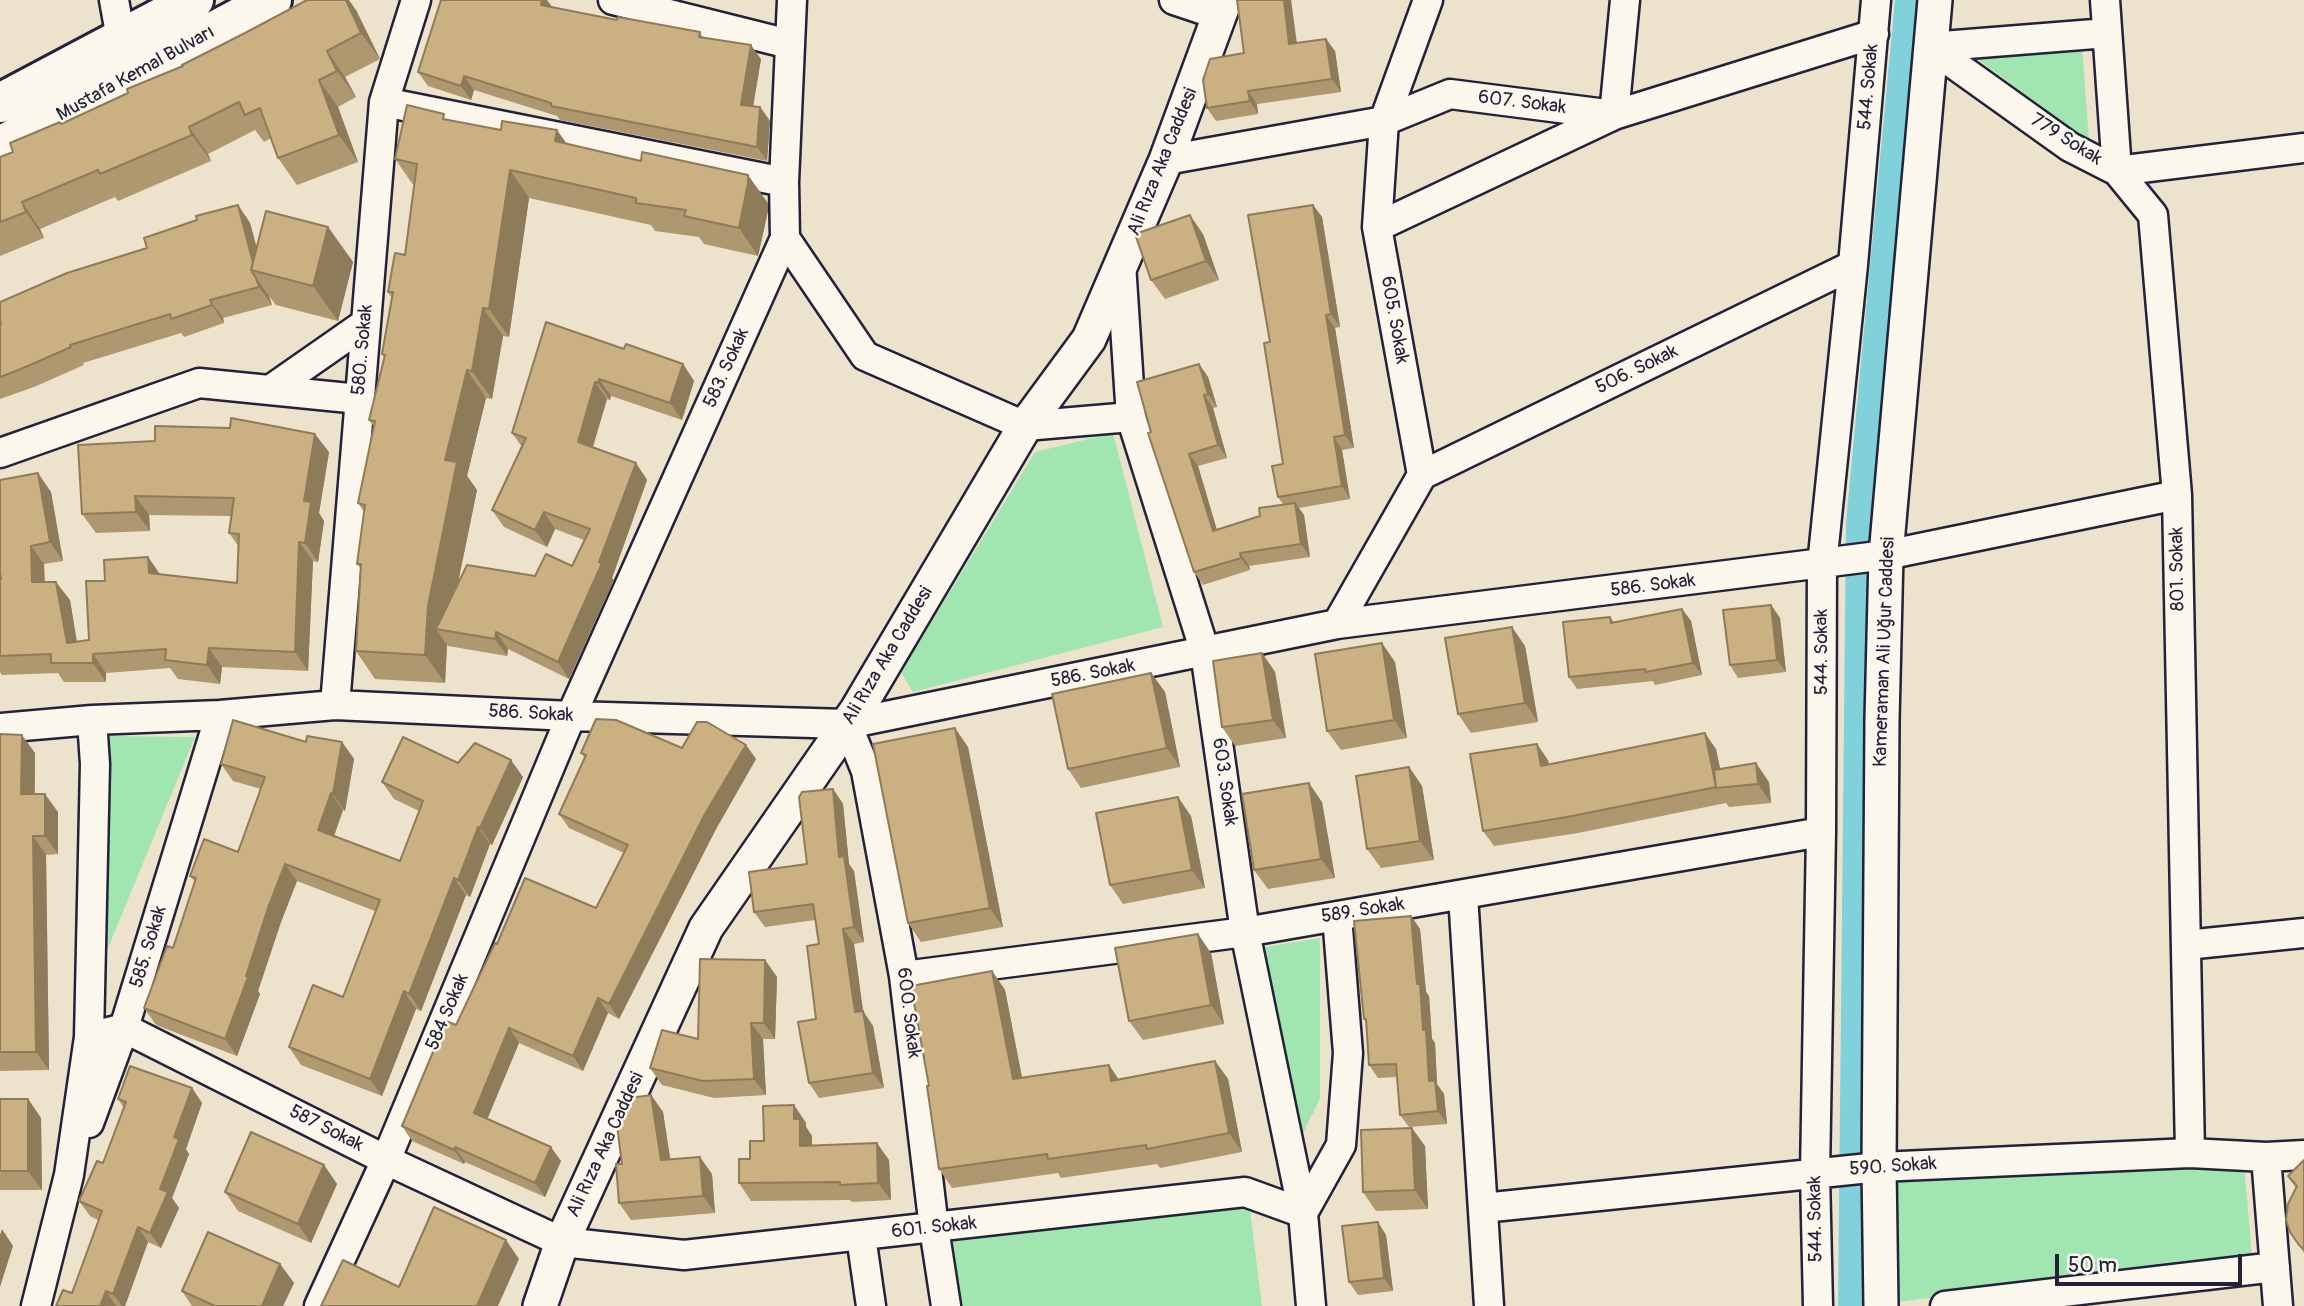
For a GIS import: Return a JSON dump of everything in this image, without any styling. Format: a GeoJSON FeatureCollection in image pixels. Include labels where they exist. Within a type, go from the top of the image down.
{"type":"FeatureCollection","features":[{"type":"Feature","properties":{"kind":"main road","name":"Mustafa Kemal Bulvarı"},"geometry":{"type":"LineString","coordinates":[[0,103],[194,0]]}},
{"type":"Feature","properties":{"kind":"main road","name":"Mustafa Kemal Bulvarı"},"geometry":{"type":"LineString","coordinates":[[0,146],[272,0]]}},
{"type":"Feature","properties":{"kind":"street"},"geometry":{"type":"LineString","coordinates":[[114,0],[121,39]]}},
{"type":"Feature","properties":{"kind":"street","name":"580.. Sokak"},"geometry":{"type":"LineString","coordinates":[[335,705],[384,102],[416,0]]}},
{"type":"Feature","properties":{"kind":"street"},"geometry":{"type":"LineString","coordinates":[[612,0],[789,44]]}},
{"type":"Feature","properties":{"kind":"street","name":"583. Sokak"},"geometry":{"type":"LineString","coordinates":[[571,716],[785,238],[792,0]]}},
{"type":"Feature","properties":{"kind":"street"},"geometry":{"type":"LineString","coordinates":[[1174,0],[1222,7]]}},
{"type":"Feature","properties":{"kind":"street","name":"605. Sokak"},"geometry":{"type":"LineString","coordinates":[[1422,475],[1377,227],[1384,121],[1429,0]]}},
{"type":"Feature","properties":{"kind":"street"},"geometry":{"type":"LineString","coordinates":[[1377,227],[1614,114],[1625,0]]}},
{"type":"Feature","properties":{"kind":"street","name":"544. Sokak"},"geometry":{"type":"LineString","coordinates":[[1818,1306],[1815,1174],[1822,565],[1877,0]]}},
{"type":"Feature","properties":{"kind":"street","name":"Kameraman Ali Uğur Caddesi"},"geometry":{"type":"LineString","coordinates":[[1881,1306],[1879,1167],[1882,720],[1886,555],[1935,0]]}},
{"type":"Feature","properties":{"kind":"street"},"geometry":{"type":"LineString","coordinates":[[2105,0],[2117,171]]}},
{"type":"Feature","properties":{"kind":"street","name":"Ali Rıza Aka Caddesi"},"geometry":{"type":"LineString","coordinates":[[540,1306],[562,1242],[706,928],[847,724],[1025,426],[1089,339],[1166,160],[1222,7]]}},
{"type":"Feature","properties":{"kind":"street"},"geometry":{"type":"LineString","coordinates":[[1930,47],[2107,33]]}},
{"type":"Feature","properties":{"kind":"street","name":"607. Sokak"},"geometry":{"type":"LineString","coordinates":[[1166,160],[1384,121],[1450,94],[1614,114],[1874,34]]}},
{"type":"Feature","properties":{"kind":"street","name":"779 Sokak"},"geometry":{"type":"LineString","coordinates":[[1930,47],[2070,147],[2117,171],[2304,148]]}},
{"type":"Feature","properties":{"kind":"street"},"geometry":{"type":"LineString","coordinates":[[384,102],[785,182]]}},
{"type":"Feature","properties":{"kind":"street","name":"801. Sokak"},"geometry":{"type":"LineString","coordinates":[[2117,171],[2153,215],[2177,495],[2190,1153]]}},
{"type":"Feature","properties":{"kind":"street"},"geometry":{"type":"LineString","coordinates":[[785,238],[865,356],[1025,426],[1131,417]]}},
{"type":"Feature","properties":{"kind":"street","name":"603. Sokak"},"geometry":{"type":"LineString","coordinates":[[1121,264],[1131,417],[1205,652],[1245,932],[1303,1213],[1311,1306]]}},
{"type":"Feature","properties":{"kind":"street","name":"506. Sokak"},"geometry":{"type":"LineString","coordinates":[[1422,475],[1853,265]]}},
{"type":"Feature","properties":{"kind":"street"},"geometry":{"type":"LineString","coordinates":[[270,390],[366,323]]}},
{"type":"Feature","properties":{"kind":"street"},"geometry":{"type":"LineString","coordinates":[[0,453],[199,383],[359,399]]}},
{"type":"Feature","properties":{"kind":"street"},"geometry":{"type":"LineString","coordinates":[[1337,624],[1422,475]]}},
{"type":"Feature","properties":{"kind":"street","name":"586. Sokak"},"geometry":{"type":"LineString","coordinates":[[0,728],[335,705],[571,716],[847,724],[1337,624],[1822,565],[1886,555],[2177,495]]}},
{"type":"Feature","properties":{"kind":"street","name":"585. Sokak"},"geometry":{"type":"LineString","coordinates":[[69,1175],[124,1028],[220,715]]}},
{"type":"Feature","properties":{"kind":"street","name":"584 Sokak"},"geometry":{"type":"LineString","coordinates":[[319,1306],[386,1160],[571,716]]}},
{"type":"Feature","properties":{"kind":"street","name":"585. Sokak"},"geometry":{"type":"LineString","coordinates":[[36,1306],[69,1175],[89,1037],[95,764],[93,720]]}},
{"type":"Feature","properties":{"kind":"street","name":"600. Sokak"},"geometry":{"type":"LineString","coordinates":[[847,724],[866,771],[904,976],[946,1306]]}},
{"type":"Feature","properties":{"kind":"street","name":"589. Sokak"},"geometry":{"type":"LineString","coordinates":[[904,976],[1245,932],[1821,832]]}},
{"type":"Feature","properties":{"kind":"street"},"geometry":{"type":"LineString","coordinates":[[1463,895],[1489,1306]]}},
{"type":"Feature","properties":{"kind":"street"},"geometry":{"type":"LineString","coordinates":[[1303,1213],[1341,1145],[1348,1052],[1337,916]]}},
{"type":"Feature","properties":{"kind":"street"},"geometry":{"type":"LineString","coordinates":[[2186,945],[2304,933]]}},
{"type":"Feature","properties":{"kind":"street"},"geometry":{"type":"LineString","coordinates":[[89,1037],[124,1028]]}},
{"type":"Feature","properties":{"kind":"street","name":"587 Sokak"},"geometry":{"type":"LineString","coordinates":[[124,1028],[386,1160],[562,1242]]}},
{"type":"Feature","properties":{"kind":"street","name":"590. Sokak"},"geometry":{"type":"LineString","coordinates":[[1483,1208],[1879,1167],[2190,1153],[2266,1157],[2304,1155]]}},
{"type":"Feature","properties":{"kind":"street"},"geometry":{"type":"LineString","coordinates":[[2266,1157],[2278,1306]]}},
{"type":"Feature","properties":{"kind":"street","name":"601. Sokak"},"geometry":{"type":"LineString","coordinates":[[562,1242],[684,1255],[1245,1192],[1303,1213]]}},
{"type":"Feature","properties":{"kind":"street"},"geometry":{"type":"LineString","coordinates":[[861,1236],[871,1306]]}},
{"type":"Feature","properties":{"kind":"street"},"geometry":{"type":"LineString","coordinates":[[1945,1306],[2275,1267]]}},
{"type":"Feature","properties":{"kind":"green space"},"geometry":{"type":"Polygon","coordinates":[[[2082,46],[2089,141],[1972,55],[2082,46]]]}},
{"type":"Feature","properties":{"kind":"green space"},"geometry":{"type":"Polygon","coordinates":[[[1113,433],[1163,627],[913,692],[901,672],[1035,452],[1113,433]]]}},
{"type":"Feature","properties":{"kind":"green space"},"geometry":{"type":"Polygon","coordinates":[[[103,736],[195,737],[96,977],[103,736]]]}},
{"type":"Feature","properties":{"kind":"green space"},"geometry":{"type":"Polygon","coordinates":[[[1320,938],[1320,1099],[1296,1147],[1259,948],[1320,938]]]}},
{"type":"Feature","properties":{"kind":"green space"},"geometry":{"type":"Polygon","coordinates":[[[2244,1164],[2252,1257],[1889,1303],[1887,1175],[2244,1164]]]}},
{"type":"Feature","properties":{"kind":"green space"},"geometry":{"type":"Polygon","coordinates":[[[1249,1201],[1262,1306],[961,1306],[953,1239],[1249,1201]]]}},
{"type":"Feature","properties":{"kind":"building"},"geometry":{"type":"Polygon","coordinates":[[[307,0],[346,0],[361,33],[327,51],[337,71],[319,80],[339,135],[278,158],[260,108],[245,115],[239,102],[189,127],[192,135],[100,174],[98,170],[22,202],[26,212],[0,222],[0,157],[13,152],[10,143],[60,122],[61,124],[128,93],[127,89],[183,66],[307,0]]]}},
{"type":"Feature","properties":{"kind":"building"},"geometry":{"type":"Polygon","coordinates":[[[441,0],[542,0],[541,5],[700,32],[699,37],[751,45],[741,105],[760,107],[757,147],[551,106],[551,103],[464,76],[461,86],[418,72],[441,0]]]}},
{"type":"Feature","properties":{"kind":"building"},"geometry":{"type":"Polygon","coordinates":[[[1237,0],[1284,0],[1289,44],[1326,39],[1332,79],[1248,91],[1250,101],[1207,108],[1203,80],[1210,59],[1244,53],[1237,0]]]}},
{"type":"Feature","properties":{"kind":"building"},"geometry":{"type":"Polygon","coordinates":[[[407,105],[444,114],[443,119],[501,130],[502,121],[557,130],[555,141],[641,161],[642,152],[748,175],[739,228],[684,216],[686,210],[636,203],[636,198],[510,170],[489,309],[483,308],[472,371],[467,370],[445,460],[457,462],[428,606],[425,655],[356,651],[361,564],[357,564],[365,505],[358,503],[375,421],[369,420],[385,355],[382,354],[393,292],[388,292],[395,253],[405,255],[417,164],[395,159],[407,105]]]}},
{"type":"Feature","properties":{"kind":"building"},"geometry":{"type":"Polygon","coordinates":[[[238,205],[253,263],[251,270],[259,287],[210,300],[212,305],[171,319],[170,314],[70,345],[71,347],[0,377],[0,302],[67,273],[147,248],[144,238],[197,220],[196,216],[238,205]]]}},
{"type":"Feature","properties":{"kind":"building"},"geometry":{"type":"Polygon","coordinates":[[[1313,205],[1331,314],[1326,315],[1345,435],[1334,437],[1342,486],[1278,497],[1272,466],[1283,464],[1264,343],[1270,342],[1248,215],[1313,205]]]}},
{"type":"Feature","properties":{"kind":"building"},"geometry":{"type":"Polygon","coordinates":[[[266,211],[328,227],[313,286],[251,270],[266,211]]]}},
{"type":"Feature","properties":{"kind":"building"},"geometry":{"type":"Polygon","coordinates":[[[1190,215],[1206,261],[1151,280],[1135,234],[1190,215]]]}},
{"type":"Feature","properties":{"kind":"building"},"geometry":{"type":"Polygon","coordinates":[[[546,322],[624,349],[626,344],[683,364],[670,403],[599,379],[598,383],[595,382],[578,442],[636,463],[599,562],[602,563],[558,662],[496,632],[495,639],[436,629],[467,565],[535,576],[546,554],[572,566],[590,529],[544,512],[535,530],[492,510],[526,438],[512,433],[546,322]]]}},
{"type":"Feature","properties":{"kind":"building"},"geometry":{"type":"Polygon","coordinates":[[[1199,364],[1208,394],[1204,395],[1218,445],[1189,454],[1213,531],[1260,516],[1259,508],[1295,503],[1301,544],[1240,553],[1241,558],[1194,572],[1148,433],[1151,432],[1137,382],[1199,364]]]}},
{"type":"Feature","properties":{"kind":"building"},"geometry":{"type":"Polygon","coordinates":[[[231,418],[315,434],[304,501],[311,502],[305,543],[299,542],[295,652],[209,648],[207,665],[165,660],[166,649],[93,654],[93,663],[51,663],[51,654],[0,656],[0,480],[38,473],[50,542],[31,546],[32,582],[56,582],[67,643],[89,640],[86,581],[105,581],[104,560],[148,557],[149,573],[237,583],[239,534],[229,533],[234,498],[135,496],[136,512],[82,514],[78,445],[155,441],[155,426],[230,428],[231,418]]]}},
{"type":"Feature","properties":{"kind":"building"},"geometry":{"type":"Polygon","coordinates":[[[1771,605],[1777,660],[1730,665],[1723,610],[1771,605]]]}},
{"type":"Feature","properties":{"kind":"building"},"geometry":{"type":"Polygon","coordinates":[[[1682,609],[1693,663],[1646,672],[1645,669],[1569,677],[1563,622],[1610,617],[1611,623],[1682,609]]]}},
{"type":"Feature","properties":{"kind":"building"},"geometry":{"type":"Polygon","coordinates":[[[1512,627],[1525,703],[1458,714],[1445,638],[1512,627]]]}},
{"type":"Feature","properties":{"kind":"building"},"geometry":{"type":"Polygon","coordinates":[[[1382,643],[1394,720],[1327,731],[1315,654],[1382,643]]]}},
{"type":"Feature","properties":{"kind":"building"},"geometry":{"type":"Polygon","coordinates":[[[1262,653],[1273,720],[1222,727],[1213,661],[1262,653]]]}},
{"type":"Feature","properties":{"kind":"building"},"geometry":{"type":"Polygon","coordinates":[[[1151,673],[1167,748],[1068,769],[1052,694],[1151,673]]]}},
{"type":"Feature","properties":{"kind":"building"},"geometry":{"type":"Polygon","coordinates":[[[596,719],[616,720],[682,748],[697,722],[707,722],[746,745],[705,814],[609,1004],[598,998],[573,1056],[509,1028],[474,1113],[551,1147],[535,1183],[402,1126],[446,1021],[456,1025],[495,943],[497,944],[525,878],[596,908],[628,845],[559,814],[586,755],[581,753],[596,719]]]}},
{"type":"Feature","properties":{"kind":"building"},"geometry":{"type":"Polygon","coordinates":[[[233,720],[306,742],[307,736],[342,742],[333,794],[331,793],[318,830],[400,861],[423,801],[382,782],[403,737],[458,763],[475,743],[511,760],[480,828],[478,827],[458,880],[454,878],[409,994],[404,991],[370,1079],[289,1047],[313,985],[343,997],[380,900],[285,864],[225,1039],[144,1008],[167,946],[173,948],[196,878],[190,876],[204,839],[238,852],[265,777],[221,764],[233,720]]]}},
{"type":"Feature","properties":{"kind":"building"},"geometry":{"type":"Polygon","coordinates":[[[955,728],[990,908],[908,923],[873,744],[955,728]]]}},
{"type":"Feature","properties":{"kind":"building"},"geometry":{"type":"Polygon","coordinates":[[[1705,733],[1716,787],[1483,831],[1470,754],[1537,744],[1541,766],[1705,733]]]}},
{"type":"Feature","properties":{"kind":"building"},"geometry":{"type":"Polygon","coordinates":[[[0,734],[22,735],[21,794],[45,794],[45,836],[33,836],[36,1052],[0,1052],[0,734]]]}},
{"type":"Feature","properties":{"kind":"building"},"geometry":{"type":"Polygon","coordinates":[[[1756,763],[1758,784],[1716,788],[1714,770],[1756,763]]]}},
{"type":"Feature","properties":{"kind":"building"},"geometry":{"type":"Polygon","coordinates":[[[1409,767],[1420,841],[1367,849],[1356,776],[1409,767]]]}},
{"type":"Feature","properties":{"kind":"building"},"geometry":{"type":"Polygon","coordinates":[[[1309,783],[1321,859],[1254,870],[1242,794],[1309,783]]]}},
{"type":"Feature","properties":{"kind":"building"},"geometry":{"type":"Polygon","coordinates":[[[833,789],[839,857],[844,856],[854,927],[843,929],[855,1012],[863,1011],[873,1073],[809,1083],[798,1022],[816,1019],[807,946],[819,944],[813,904],[754,912],[749,872],[807,864],[799,797],[802,792],[833,789]]]}},
{"type":"Feature","properties":{"kind":"building"},"geometry":{"type":"Polygon","coordinates":[[[1178,797],[1192,870],[1110,885],[1096,813],[1178,797]]]}},
{"type":"Feature","properties":{"kind":"building"},"geometry":{"type":"Polygon","coordinates":[[[1411,916],[1423,1030],[1426,1030],[1429,1081],[1435,1081],[1438,1111],[1400,1115],[1396,1064],[1369,1065],[1354,921],[1411,916]]]}},
{"type":"Feature","properties":{"kind":"building"},"geometry":{"type":"Polygon","coordinates":[[[1198,934],[1211,1005],[1129,1021],[1115,948],[1198,934]]]}},
{"type":"Feature","properties":{"kind":"building"},"geometry":{"type":"Polygon","coordinates":[[[700,959],[765,960],[764,1023],[751,1023],[754,1079],[703,1081],[650,1068],[662,1030],[698,1039],[700,959]]]}},
{"type":"Feature","properties":{"kind":"building"},"geometry":{"type":"Polygon","coordinates":[[[992,971],[1013,1079],[1109,1065],[1111,1081],[1215,1061],[1229,1133],[1147,1149],[1146,1145],[1048,1159],[1047,1154],[939,1169],[929,1086],[911,986],[992,971]]]}},
{"type":"Feature","properties":{"kind":"building"},"geometry":{"type":"Polygon","coordinates":[[[130,1066],[192,1088],[174,1137],[179,1139],[160,1189],[168,1192],[150,1233],[138,1227],[113,1294],[106,1291],[100,1306],[56,1306],[63,1290],[72,1293],[102,1211],[79,1201],[97,1161],[103,1163],[126,1102],[118,1099],[130,1066]]]}},
{"type":"Feature","properties":{"kind":"building"},"geometry":{"type":"Polygon","coordinates":[[[651,1095],[661,1160],[700,1157],[703,1196],[619,1203],[616,1164],[622,1164],[617,1126],[630,1098],[651,1095]]]}},
{"type":"Feature","properties":{"kind":"building"},"geometry":{"type":"Polygon","coordinates":[[[0,1099],[28,1099],[28,1171],[0,1171],[0,1099]]]}},
{"type":"Feature","properties":{"kind":"building"},"geometry":{"type":"Polygon","coordinates":[[[794,1105],[794,1119],[800,1119],[800,1146],[877,1143],[878,1183],[739,1183],[739,1159],[750,1159],[750,1141],[764,1141],[763,1106],[794,1105]]]}},
{"type":"Feature","properties":{"kind":"building"},"geometry":{"type":"Polygon","coordinates":[[[1412,1128],[1415,1190],[1363,1192],[1361,1130],[1412,1128]]]}},
{"type":"Feature","properties":{"kind":"building"},"geometry":{"type":"Polygon","coordinates":[[[251,1132],[324,1165],[298,1224],[225,1192],[251,1132]]]}},
{"type":"Feature","properties":{"kind":"building"},"geometry":{"type":"Polygon","coordinates":[[[2304,1160],[2304,1249],[2290,1232],[2286,1220],[2288,1204],[2297,1186],[2288,1176],[2304,1160]]]}},
{"type":"Feature","properties":{"kind":"building"},"geometry":{"type":"Polygon","coordinates":[[[434,1207],[506,1240],[477,1306],[321,1306],[343,1260],[399,1287],[434,1207]]]}},
{"type":"Feature","properties":{"kind":"building"},"geometry":{"type":"Polygon","coordinates":[[[1378,1222],[1384,1278],[1349,1282],[1342,1226],[1378,1222]]]}},
{"type":"Feature","properties":{"kind":"building"},"geometry":{"type":"Polygon","coordinates":[[[208,1232],[280,1264],[262,1306],[215,1306],[182,1291],[208,1232]]]}},
{"type":"Feature","properties":{"kind":"waterway"},"geometry":{"type":"LineString","coordinates":[[1851,1306],[1859,523],[1908,0]]}}]}
